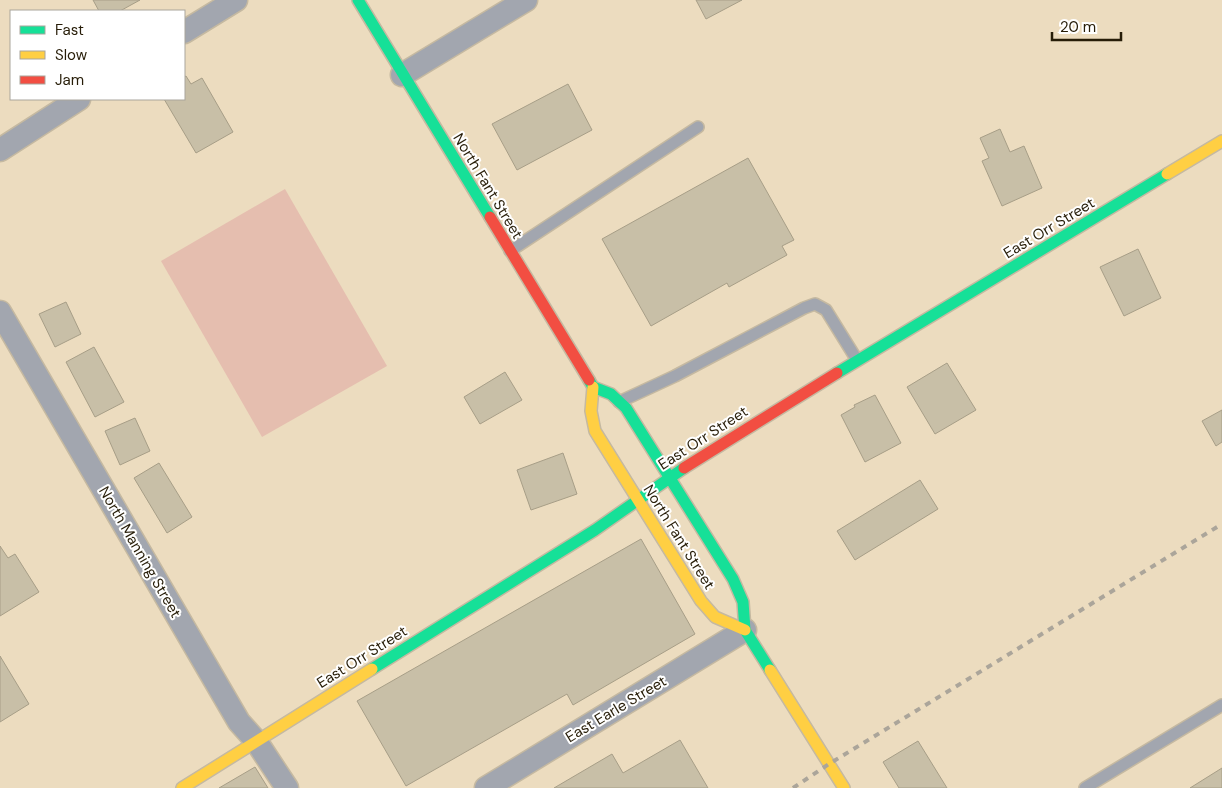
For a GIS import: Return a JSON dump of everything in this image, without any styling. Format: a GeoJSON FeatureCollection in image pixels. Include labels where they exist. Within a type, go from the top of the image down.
{"type":"FeatureCollection","features":[{"type":"Feature","properties":{"kind":"main road","name":"North Fant Street"},"geometry":{"type":"LineString","coordinates":[[358,0],[593,387],[611,394],[626,408],[733,579],[743,602],[745,630],[844,788]]}},
{"type":"Feature","properties":{"kind":"main road","name":"East Orr Street"},"geometry":{"type":"LineString","coordinates":[[182,788],[595,530],[669,478],[761,419],[1222,141]]}},
{"type":"Feature","properties":{"kind":"main road","name":"North Fant Street"},"geometry":{"type":"LineString","coordinates":[[593,387],[590,411],[595,431],[701,601],[715,617],[745,630]]}},
{"type":"Feature","properties":{"kind":"street"},"geometry":{"type":"LineString","coordinates":[[185,31],[236,0]]}},
{"type":"Feature","properties":{"kind":"street"},"geometry":{"type":"LineString","coordinates":[[402,74],[526,0]]}},
{"type":"Feature","properties":{"kind":"street"},"geometry":{"type":"LineString","coordinates":[[0,150],[77,100]]}},
{"type":"Feature","properties":{"kind":"street","name":"North Manning Street"},"geometry":{"type":"LineString","coordinates":[[0,312],[234,713],[256,741],[287,788]]}},
{"type":"Feature","properties":{"kind":"street","name":"East Earle Street"},"geometry":{"type":"LineString","coordinates":[[486,788],[745,630]]}},
{"type":"Feature","properties":{"kind":"lane"},"geometry":{"type":"LineString","coordinates":[[510,251],[698,127]]}},
{"type":"Feature","properties":{"kind":"lane"},"geometry":{"type":"LineString","coordinates":[[619,402],[675,376],[815,304],[826,310],[858,361]]}},
{"type":"Feature","properties":{"kind":"lane"},"geometry":{"type":"LineString","coordinates":[[1085,788],[1221,708]]}},
{"type":"Feature","properties":{"kind":"shaded area"},"geometry":{"type":"Polygon","coordinates":[[[285,189],[387,366],[262,437],[161,261],[285,189]]]}},
{"type":"Feature","properties":{"kind":"building"},"geometry":{"type":"Polygon","coordinates":[[[93,0],[140,0],[122,10],[98,10],[93,0]]]}},
{"type":"Feature","properties":{"kind":"building"},"geometry":{"type":"Polygon","coordinates":[[[696,0],[742,0],[706,19],[696,0]]]}},
{"type":"Feature","properties":{"kind":"building"},"geometry":{"type":"Polygon","coordinates":[[[185,76],[191,84],[202,78],[233,132],[196,153],[165,100],[185,100],[185,76]]]}},
{"type":"Feature","properties":{"kind":"building"},"geometry":{"type":"Polygon","coordinates":[[[568,84],[592,130],[517,170],[492,124],[568,84]]]}},
{"type":"Feature","properties":{"kind":"building"},"geometry":{"type":"Polygon","coordinates":[[[1000,129],[1010,152],[1024,146],[1042,188],[1002,206],[982,161],[989,158],[980,138],[1000,129]]]}},
{"type":"Feature","properties":{"kind":"building"},"geometry":{"type":"Polygon","coordinates":[[[748,158],[794,240],[782,246],[787,255],[729,287],[727,283],[651,326],[602,239],[748,158]]]}},
{"type":"Feature","properties":{"kind":"building"},"geometry":{"type":"Polygon","coordinates":[[[1138,249],[1161,298],[1124,316],[1100,267],[1138,249]]]}},
{"type":"Feature","properties":{"kind":"building"},"geometry":{"type":"Polygon","coordinates":[[[66,302],[81,334],[55,347],[39,314],[66,302]]]}},
{"type":"Feature","properties":{"kind":"building"},"geometry":{"type":"Polygon","coordinates":[[[94,347],[124,402],[95,417],[66,362],[94,347]]]}},
{"type":"Feature","properties":{"kind":"building"},"geometry":{"type":"Polygon","coordinates":[[[947,363],[976,410],[935,434],[907,387],[947,363]]]}},
{"type":"Feature","properties":{"kind":"building"},"geometry":{"type":"Polygon","coordinates":[[[505,372],[522,400],[480,424],[464,397],[505,372]]]}},
{"type":"Feature","properties":{"kind":"building"},"geometry":{"type":"Polygon","coordinates":[[[875,395],[901,443],[865,462],[841,415],[855,407],[854,405],[875,395]]]}},
{"type":"Feature","properties":{"kind":"building"},"geometry":{"type":"Polygon","coordinates":[[[1222,410],[1222,442],[1216,446],[1202,421],[1222,410]]]}},
{"type":"Feature","properties":{"kind":"building"},"geometry":{"type":"Polygon","coordinates":[[[135,418],[150,451],[120,465],[105,431],[135,418]]]}},
{"type":"Feature","properties":{"kind":"building"},"geometry":{"type":"Polygon","coordinates":[[[563,453],[577,494],[531,510],[517,470],[563,453]]]}},
{"type":"Feature","properties":{"kind":"building"},"geometry":{"type":"Polygon","coordinates":[[[159,463],[192,517],[167,533],[134,478],[159,463]]]}},
{"type":"Feature","properties":{"kind":"building"},"geometry":{"type":"Polygon","coordinates":[[[920,480],[938,509],[855,560],[837,531],[920,480]]]}},
{"type":"Feature","properties":{"kind":"building"},"geometry":{"type":"Polygon","coordinates":[[[641,539],[695,634],[573,705],[567,694],[406,786],[357,701],[641,539]]]}},
{"type":"Feature","properties":{"kind":"building"},"geometry":{"type":"Polygon","coordinates":[[[0,546],[8,558],[15,554],[39,592],[0,616],[0,546]]]}},
{"type":"Feature","properties":{"kind":"building"},"geometry":{"type":"Polygon","coordinates":[[[0,656],[29,704],[0,722],[0,656]]]}},
{"type":"Feature","properties":{"kind":"building"},"geometry":{"type":"Polygon","coordinates":[[[680,740],[708,788],[554,788],[612,754],[623,773],[680,740]]]}},
{"type":"Feature","properties":{"kind":"building"},"geometry":{"type":"Polygon","coordinates":[[[918,741],[947,788],[899,788],[883,762],[918,741]]]}},
{"type":"Feature","properties":{"kind":"building"},"geometry":{"type":"Polygon","coordinates":[[[255,767],[268,788],[219,788],[255,767]]]}},
{"type":"Feature","properties":{"kind":"building"},"geometry":{"type":"Polygon","coordinates":[[[1222,768],[1222,788],[1190,788],[1222,768]]]}},
{"type":"Feature","properties":{"kind":"railway"},"geometry":{"type":"LineString","coordinates":[[793,788],[829,764],[1222,524]]}},
{"type":"Feature","properties":{"kind":"traffic: fast"},"geometry":{"type":"LineString","coordinates":[[358,0],[490,217]]}},
{"type":"Feature","properties":{"kind":"traffic: fast"},"geometry":{"type":"LineString","coordinates":[[837,373],[1167,174]]}},
{"type":"Feature","properties":{"kind":"traffic: fast"},"geometry":{"type":"LineString","coordinates":[[589,380],[593,387],[611,394],[626,408],[733,579],[743,602],[745,630],[770,670]]}},
{"type":"Feature","properties":{"kind":"traffic: fast"},"geometry":{"type":"LineString","coordinates":[[372,669],[595,530],[684,468]]}},
{"type":"Feature","properties":{"kind":"traffic: slow"},"geometry":{"type":"LineString","coordinates":[[1167,174],[1222,141]]}},
{"type":"Feature","properties":{"kind":"traffic: slow"},"geometry":{"type":"LineString","coordinates":[[593,387],[591,411],[595,431],[701,601],[715,617],[745,630]]}},
{"type":"Feature","properties":{"kind":"traffic: slow"},"geometry":{"type":"LineString","coordinates":[[182,788],[372,669]]}},
{"type":"Feature","properties":{"kind":"traffic: slow"},"geometry":{"type":"LineString","coordinates":[[770,670],[844,788]]}},
{"type":"Feature","properties":{"kind":"traffic: jam"},"geometry":{"type":"LineString","coordinates":[[490,217],[589,380]]}},
{"type":"Feature","properties":{"kind":"traffic: jam"},"geometry":{"type":"LineString","coordinates":[[684,468],[837,373]]}}]}
